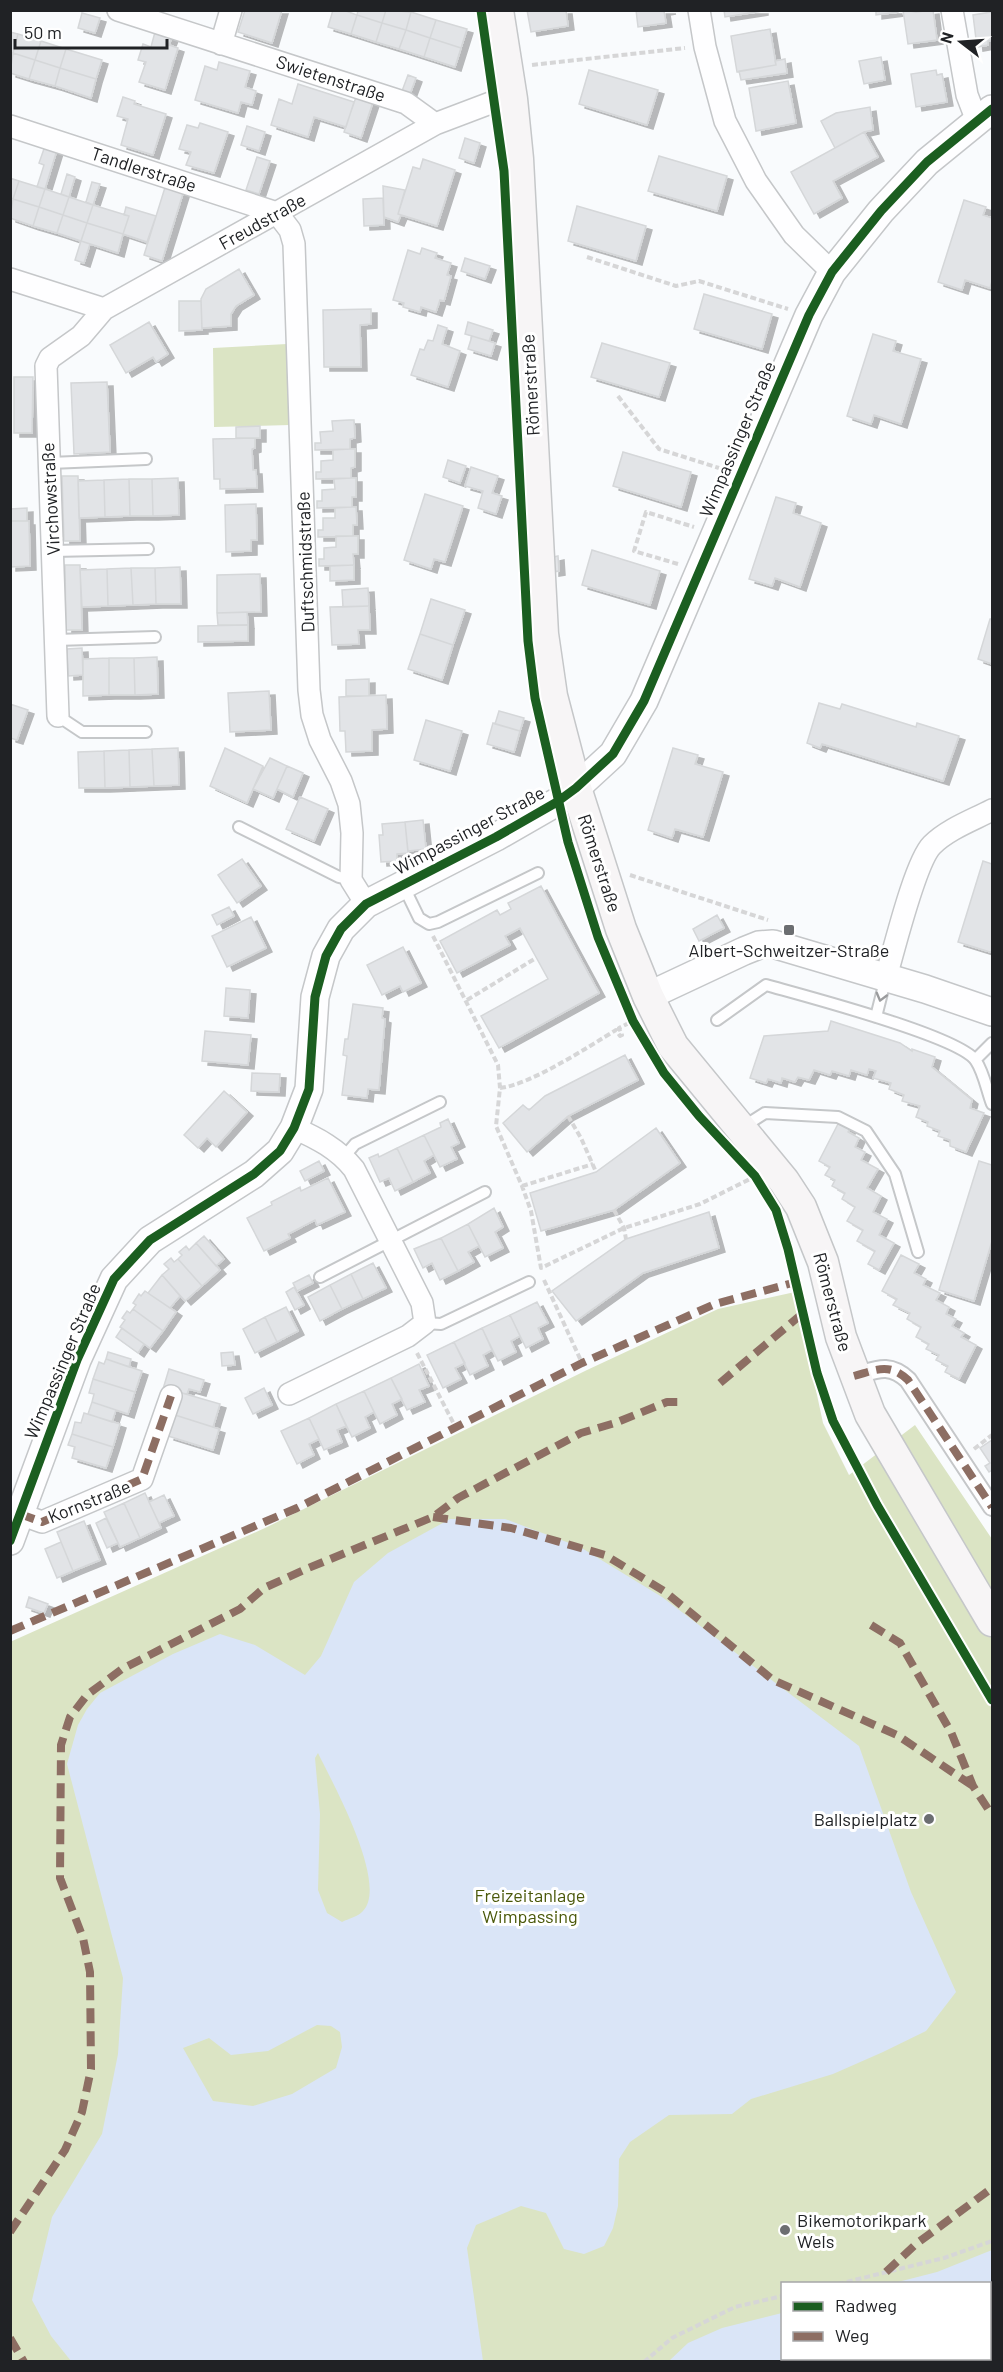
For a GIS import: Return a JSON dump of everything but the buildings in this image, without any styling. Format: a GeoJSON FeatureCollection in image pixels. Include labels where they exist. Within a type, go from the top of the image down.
{"type":"FeatureCollection","features":[{"type":"Feature","properties":{"kind":"main road","name":"Römerstraße"},"geometry":{"type":"LineString","coordinates":[[498,10],[512,99],[521,212],[543,634],[554,705],[576,789],[621,928],[641,1009],[784,1182],[801,1207],[824,1262],[841,1337],[854,1376],[879,1431],[993,1621]]}},
{"type":"Feature","properties":{"kind":"street","name":"Swietenstraße"},"geometry":{"type":"LineString","coordinates":[[118,10],[406,103],[435,124]]}},
{"type":"Feature","properties":{"kind":"street"},"geometry":{"type":"LineString","coordinates":[[221,44],[231,10]]}},
{"type":"Feature","properties":{"kind":"street"},"geometry":{"type":"LineString","coordinates":[[699,10],[705,47],[725,122],[756,181],[794,235],[832,272]]}},
{"type":"Feature","properties":{"kind":"street"},"geometry":{"type":"LineString","coordinates":[[952,10],[967,95],[985,115]]}},
{"type":"Feature","properties":{"kind":"street","name":"Freudstraße"},"geometry":{"type":"LineString","coordinates":[[105,309],[435,124],[493,102],[512,99]]}},
{"type":"Feature","properties":{"kind":"street","name":"Wimpassinger Straße"},"geometry":{"type":"LineString","coordinates":[[10,1541],[77,1360],[114,1279],[150,1240],[254,1174],[280,1150],[294,1128],[309,1089],[315,997],[326,956],[341,928],[366,904],[496,837],[557,802],[576,789],[613,754],[644,701],[809,315],[832,272],[881,212],[927,162],[985,115]]}},
{"type":"Feature","properties":{"kind":"street","name":"Tandlerstraße"},"geometry":{"type":"LineString","coordinates":[[10,126],[277,213]]}},
{"type":"Feature","properties":{"kind":"street","name":"Duftschmidstraße"},"geometry":{"type":"LineString","coordinates":[[277,213],[290,230],[294,243],[310,699],[312,716],[320,740],[341,781],[349,804],[352,833],[351,880]]}},
{"type":"Feature","properties":{"kind":"street"},"geometry":{"type":"LineString","coordinates":[[10,279],[105,309]]}},
{"type":"Feature","properties":{"kind":"street","name":"Virchowstraße"},"geometry":{"type":"LineString","coordinates":[[58,716],[46,366],[50,358],[81,336],[105,309]]}},
{"type":"Feature","properties":{"kind":"street"},"geometry":{"type":"LineString","coordinates":[[886,977],[920,867],[931,846],[951,831],[993,810]]}},
{"type":"Feature","properties":{"kind":"street"},"geometry":{"type":"LineString","coordinates":[[351,880],[366,904]]}},
{"type":"Feature","properties":{"kind":"street"},"geometry":{"type":"LineString","coordinates":[[641,1009],[744,951],[759,945],[773,944],[886,977],[993,1012]]}},
{"type":"Feature","properties":{"kind":"street"},"geometry":{"type":"LineString","coordinates":[[290,1394],[408,1336],[426,1323],[422,1303],[354,1168],[344,1157],[323,1142],[294,1128]]}},
{"type":"Feature","properties":{"kind":"street"},"geometry":{"type":"LineString","coordinates":[[854,1376],[882,1368],[900,1373],[908,1380],[993,1507]]}},
{"type":"Feature","properties":{"kind":"street","name":"Kornstraße"},"geometry":{"type":"LineString","coordinates":[[20,1514],[42,1522],[142,1479],[171,1396]]}},
{"type":"Feature","properties":{"kind":"lane"},"geometry":{"type":"LineString","coordinates":[[50,463],[146,459]]}},
{"type":"Feature","properties":{"kind":"lane"},"geometry":{"type":"LineString","coordinates":[[53,551],[148,549]]}},
{"type":"Feature","properties":{"kind":"lane"},"geometry":{"type":"LineString","coordinates":[[56,640],[155,637]]}},
{"type":"Feature","properties":{"kind":"lane"},"geometry":{"type":"LineString","coordinates":[[58,716],[82,732],[146,732]]}},
{"type":"Feature","properties":{"kind":"lane"},"geometry":{"type":"LineString","coordinates":[[239,827],[339,877],[351,880]]}},
{"type":"Feature","properties":{"kind":"lane"},"geometry":{"type":"LineString","coordinates":[[403,885],[419,918],[429,924],[438,922],[538,873]]}},
{"type":"Feature","properties":{"kind":"lane"},"geometry":{"type":"LineString","coordinates":[[876,1017],[886,977]]}},
{"type":"Feature","properties":{"kind":"lane"},"geometry":{"type":"LineString","coordinates":[[717,1020],[766,985],[876,1017],[942,1040],[976,1059],[993,1104]]}},
{"type":"Feature","properties":{"kind":"lane"},"geometry":{"type":"LineString","coordinates":[[976,1059],[993,1043]]}},
{"type":"Feature","properties":{"kind":"lane"},"geometry":{"type":"LineString","coordinates":[[344,1157],[356,1144],[440,1102]]}},
{"type":"Feature","properties":{"kind":"lane"},"geometry":{"type":"LineString","coordinates":[[741,1129],[765,1113],[838,1117],[866,1131],[896,1174],[918,1252]]}},
{"type":"Feature","properties":{"kind":"lane"},"geometry":{"type":"LineString","coordinates":[[320,1277],[485,1192]]}},
{"type":"Feature","properties":{"kind":"lane"},"geometry":{"type":"LineString","coordinates":[[426,1323],[441,1324],[529,1282]]}},
{"type":"Feature","properties":{"kind":"path"},"geometry":{"type":"LineString","coordinates":[[507,68],[628,53],[705,47]]}},
{"type":"Feature","properties":{"kind":"path"},"geometry":{"type":"LineString","coordinates":[[587,257],[676,286],[699,281],[809,315]]}},
{"type":"Feature","properties":{"kind":"path"},"geometry":{"type":"LineString","coordinates":[[618,396],[659,449],[740,474]]}},
{"type":"Feature","properties":{"kind":"path"},"geometry":{"type":"LineString","coordinates":[[699,570],[634,551],[646,512],[714,534]]}},
{"type":"Feature","properties":{"kind":"path"},"geometry":{"type":"LineString","coordinates":[[606,881],[627,874],[777,923],[773,944]]}},
{"type":"Feature","properties":{"kind":"path"},"geometry":{"type":"LineString","coordinates":[[429,924],[498,1065],[500,1088],[495,1126],[531,1211],[544,1280],[582,1363]]}},
{"type":"Feature","properties":{"kind":"path"},"geometry":{"type":"LineString","coordinates":[[467,1000],[536,958]]}},
{"type":"Feature","properties":{"kind":"path"},"geometry":{"type":"LineString","coordinates":[[500,1088],[510,1087],[552,1067],[616,1030],[620,1036],[622,1035],[619,1028],[641,1009]]}},
{"type":"Feature","properties":{"kind":"path"},"geometry":{"type":"LineString","coordinates":[[568,1116],[581,1138],[596,1173]]}},
{"type":"Feature","properties":{"kind":"path"},"geometry":{"type":"LineString","coordinates":[[522,1186],[592,1164]]}},
{"type":"Feature","properties":{"kind":"path"},"geometry":{"type":"LineString","coordinates":[[541,1268],[624,1228],[700,1204],[755,1176]]}},
{"type":"Feature","properties":{"kind":"path"},"geometry":{"type":"LineString","coordinates":[[614,1210],[624,1228],[626,1239]]}},
{"type":"Feature","properties":{"kind":"path"},"geometry":{"type":"LineString","coordinates":[[408,1336],[456,1428]]}},
{"type":"Feature","properties":{"kind":"path"},"geometry":{"type":"LineString","coordinates":[[962,1458],[993,1435]]}},
{"type":"Feature","properties":{"kind":"path"},"geometry":{"type":"LineString","coordinates":[[842,2282],[944,2258],[993,2241]]}},
{"type":"Feature","properties":{"kind":"path"},"geometry":{"type":"LineString","coordinates":[[644,2361],[672,2338],[735,2307],[781,2296]]}},
{"type":"Feature","properties":{"kind":"green space"},"geometry":{"type":"Polygon","coordinates":[[[287,344],[290,425],[214,427],[213,348],[287,344]]]}},
{"type":"Feature","properties":{"kind":"green space","name":"Freizeitanlage Wimpassing"},"geometry":{"type":"Polygon","coordinates":[[[795,1292],[823,1423],[849,1475],[915,1425],[992,1539],[992,2361],[11,2361],[10,1642],[265,1528],[587,1370],[718,1309],[795,1292]]]}},
{"type":"Feature","properties":{"kind":"water"},"geometry":{"type":"Polygon","coordinates":[[[450,1519],[505,1519],[580,1547],[662,1597],[859,1746],[911,1892],[956,1992],[926,2031],[883,2052],[833,2074],[751,2099],[732,2114],[669,2115],[630,2142],[619,2159],[618,2206],[613,2228],[604,2246],[584,2254],[564,2249],[546,2213],[521,2206],[476,2225],[467,2248],[483,2361],[71,2361],[51,2336],[32,2300],[52,2217],[102,2134],[118,2054],[123,1978],[67,1764],[78,1725],[100,1693],[173,1654],[220,1634],[255,1645],[305,1675],[321,1656],[354,1582],[388,1553],[450,1519]],[[318,1753],[315,1758],[320,1814],[318,1890],[327,1913],[342,1922],[363,1911],[369,1898],[369,1879],[356,1833],[318,1753]],[[317,2025],[268,2051],[231,2055],[209,2038],[183,2048],[213,2101],[253,2106],[292,2094],[336,2068],[342,2047],[340,2032],[331,2026],[317,2025]]]}},
{"type":"Feature","properties":{"kind":"water"},"geometry":{"type":"Polygon","coordinates":[[[992,2250],[992,2361],[669,2361],[688,2343],[722,2328],[781,2313],[781,2360],[991,2360],[991,2282],[898,2282],[937,2272],[992,2250]]]}},
{"type":"Feature","properties":{"kind":"marked path"},"geometry":{"type":"LineString","coordinates":[[10,1631],[297,1508],[582,1363],[715,1304],[796,1282]]}},
{"type":"Feature","properties":{"kind":"marked path"},"geometry":{"type":"LineString","coordinates":[[720,1383],[803,1313]]}},
{"type":"Feature","properties":{"kind":"marked path"},"geometry":{"type":"LineString","coordinates":[[854,1376],[888,1369],[901,1374],[908,1380],[992,1507]]}},
{"type":"Feature","properties":{"kind":"marked path"},"geometry":{"type":"LineString","coordinates":[[20,1514],[42,1522],[142,1479],[171,1396]]}},
{"type":"Feature","properties":{"kind":"marked path"},"geometry":{"type":"LineString","coordinates":[[10,2232],[65,2150],[82,2112],[91,2069],[90,1972],[83,1938],[60,1878],[61,1745],[70,1717],[87,1695],[122,1669],[240,1609],[264,1588],[433,1517],[458,1498],[581,1433],[615,1423],[667,1402],[683,1402]]}},
{"type":"Feature","properties":{"kind":"marked path"},"geometry":{"type":"LineString","coordinates":[[433,1517],[511,1528],[605,1555],[664,1591],[773,1680],[897,1735],[973,1786]]}},
{"type":"Feature","properties":{"kind":"marked path"},"geometry":{"type":"LineString","coordinates":[[871,1625],[900,1643],[951,1732],[973,1786],[992,1815]]}},
{"type":"Feature","properties":{"kind":"marked path"},"geometry":{"type":"LineString","coordinates":[[886,2272],[916,2244],[992,2188]]}},
{"type":"Feature","properties":{"kind":"marked path"},"geometry":{"type":"LineString","coordinates":[[10,2338],[24,2362]]}},
{"type":"Feature","properties":{"kind":"cycle path"},"geometry":{"type":"LineString","coordinates":[[481,10],[504,171],[528,641],[535,698],[568,842],[598,937],[633,1021],[664,1073],[699,1116],[755,1176],[776,1210],[788,1249],[817,1373],[833,1421],[877,1505],[992,1700]]}},
{"type":"Feature","properties":{"kind":"cycle path"},"geometry":{"type":"LineString","coordinates":[[10,1541],[77,1360],[114,1279],[150,1240],[254,1174],[280,1151],[294,1128],[309,1089],[315,997],[326,956],[341,929],[366,904],[496,837],[557,802],[613,754],[644,701],[809,315],[832,272],[881,211],[927,162],[992,109]]}},
{"type":"Feature","properties":{"kind":"place","name":"Albert-Schweitzer-Straße"},"geometry":{"type":"Point","coordinates":[789,930]}},
{"type":"Feature","properties":{"kind":"place","name":"Ballspielplatz"},"geometry":{"type":"Point","coordinates":[929,1819]}},
{"type":"Feature","properties":{"kind":"place","name":"Bikemotorikpark Wels"},"geometry":{"type":"Point","coordinates":[785,2230]}}]}
